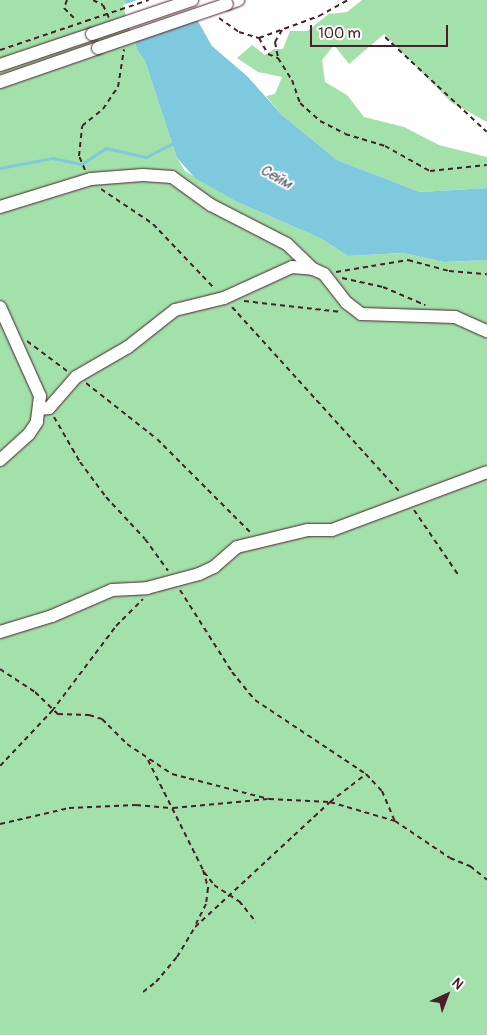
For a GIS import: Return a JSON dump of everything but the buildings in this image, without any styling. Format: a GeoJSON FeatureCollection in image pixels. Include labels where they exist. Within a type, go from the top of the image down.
{"type":"FeatureCollection","features":[{"type":"Feature","properties":{"kind":"street"},"geometry":{"type":"LineString","coordinates":[[0,65],[192,0]]}},
{"type":"Feature","properties":{"kind":"street"},"geometry":{"type":"LineString","coordinates":[[0,82],[233,2]]}},
{"type":"Feature","properties":{"kind":"street"},"geometry":{"type":"LineString","coordinates":[[0,208],[91,179],[143,174],[172,177],[211,205],[287,244],[319,272],[361,314],[455,317],[487,331]]}},
{"type":"Feature","properties":{"kind":"street"},"geometry":{"type":"LineString","coordinates":[[0,460],[29,434],[45,408],[76,377],[128,347],[175,310],[224,298],[292,267],[319,272]]}},
{"type":"Feature","properties":{"kind":"street"},"geometry":{"type":"LineString","coordinates":[[0,307],[36,379],[45,408]]}},
{"type":"Feature","properties":{"kind":"street"},"geometry":{"type":"LineString","coordinates":[[0,632],[44,619],[112,590],[147,588],[206,570],[237,547],[308,530],[332,530],[410,503],[487,472]]}},
{"type":"Feature","properties":{"kind":"path"},"geometry":{"type":"LineString","coordinates":[[67,0],[64,8],[77,21]]}},
{"type":"Feature","properties":{"kind":"path"},"geometry":{"type":"LineString","coordinates":[[93,0],[103,5]]}},
{"type":"Feature","properties":{"kind":"path"},"geometry":{"type":"LineString","coordinates":[[0,50],[149,0]]}},
{"type":"Feature","properties":{"kind":"path"},"geometry":{"type":"LineString","coordinates":[[222,21],[244,35],[259,38],[319,16],[348,0]]}},
{"type":"Feature","properties":{"kind":"path"},"geometry":{"type":"LineString","coordinates":[[282,30],[275,42],[278,58],[304,108],[335,129],[385,146],[430,171],[487,165]]}},
{"type":"Feature","properties":{"kind":"path"},"geometry":{"type":"LineString","coordinates":[[385,37],[487,132]]}},
{"type":"Feature","properties":{"kind":"path"},"geometry":{"type":"LineString","coordinates":[[259,38],[268,54],[278,58]]}},
{"type":"Feature","properties":{"kind":"path"},"geometry":{"type":"LineString","coordinates":[[319,272],[408,260],[449,271],[487,274]]}},
{"type":"Feature","properties":{"kind":"path"},"geometry":{"type":"LineString","coordinates":[[319,272],[383,287],[428,306]]}},
{"type":"Feature","properties":{"kind":"path"},"geometry":{"type":"LineString","coordinates":[[224,298],[342,312]]}},
{"type":"Feature","properties":{"kind":"path"},"geometry":{"type":"LineString","coordinates":[[224,298],[410,503],[459,576]]}},
{"type":"Feature","properties":{"kind":"path"},"geometry":{"type":"LineString","coordinates":[[23,338],[76,377],[106,396],[157,439],[260,541]]}},
{"type":"Feature","properties":{"kind":"path"},"geometry":{"type":"LineString","coordinates":[[45,408],[80,462],[106,497],[145,539],[174,579],[232,672],[255,700],[366,774],[382,791],[395,821]]}},
{"type":"Feature","properties":{"kind":"path"},"geometry":{"type":"LineString","coordinates":[[0,766],[52,711],[116,626],[142,600],[147,588]]}},
{"type":"Feature","properties":{"kind":"path"},"geometry":{"type":"LineString","coordinates":[[0,669],[36,692],[52,711],[102,719],[146,758],[172,774],[269,799]]}},
{"type":"Feature","properties":{"kind":"path"},"geometry":{"type":"LineString","coordinates":[[143,992],[156,982],[177,957],[206,904],[208,888],[203,870],[146,758]]}},
{"type":"Feature","properties":{"kind":"path"},"geometry":{"type":"LineString","coordinates":[[195,927],[330,802],[366,774]]}},
{"type":"Feature","properties":{"kind":"path"},"geometry":{"type":"LineString","coordinates":[[0,824],[69,808],[136,805],[173,808],[269,799],[330,802],[395,821],[450,858],[470,866],[487,880]]}},
{"type":"Feature","properties":{"kind":"path"},"geometry":{"type":"LineString","coordinates":[[203,870],[214,885],[230,894],[256,922]]}},
{"type":"Feature","properties":{"kind":"green space"},"geometry":{"type":"Polygon","coordinates":[[[0,0],[125,0],[137,50],[145,61],[177,158],[185,171],[237,202],[320,238],[348,256],[403,253],[444,262],[487,260],[487,1035],[0,1035],[0,0]]]}},
{"type":"Feature","properties":{"kind":"green space"},"geometry":{"type":"Polygon","coordinates":[[[362,0],[487,0],[487,122],[451,102],[384,34],[349,64],[334,45],[322,60],[325,82],[347,95],[364,117],[404,127],[439,145],[487,157],[487,188],[420,192],[337,160],[281,114],[266,96],[275,94],[282,77],[258,72],[237,58],[252,45],[265,55],[274,49],[283,49],[290,31],[307,31],[329,14],[347,12],[362,0]]]}},
{"type":"Feature","properties":{"kind":"water","name":"Сейм"},"geometry":{"type":"Polygon","coordinates":[[[125,0],[186,0],[212,46],[247,76],[281,114],[337,160],[420,192],[487,188],[487,260],[444,262],[403,253],[348,256],[320,238],[237,202],[195,178],[177,158],[145,61],[137,50],[125,0]]]}},
{"type":"Feature","properties":{"kind":"pier"},"geometry":{"type":"Polygon","coordinates":[[[137,0],[189,0],[200,19],[133,41],[123,5],[137,0]]]}},
{"type":"Feature","properties":{"kind":"waterway"},"geometry":{"type":"LineString","coordinates":[[83,163],[106,148],[146,157],[176,142]]}},
{"type":"Feature","properties":{"kind":"waterway"},"geometry":{"type":"LineString","coordinates":[[0,168],[53,158],[81,164]]}}]}
